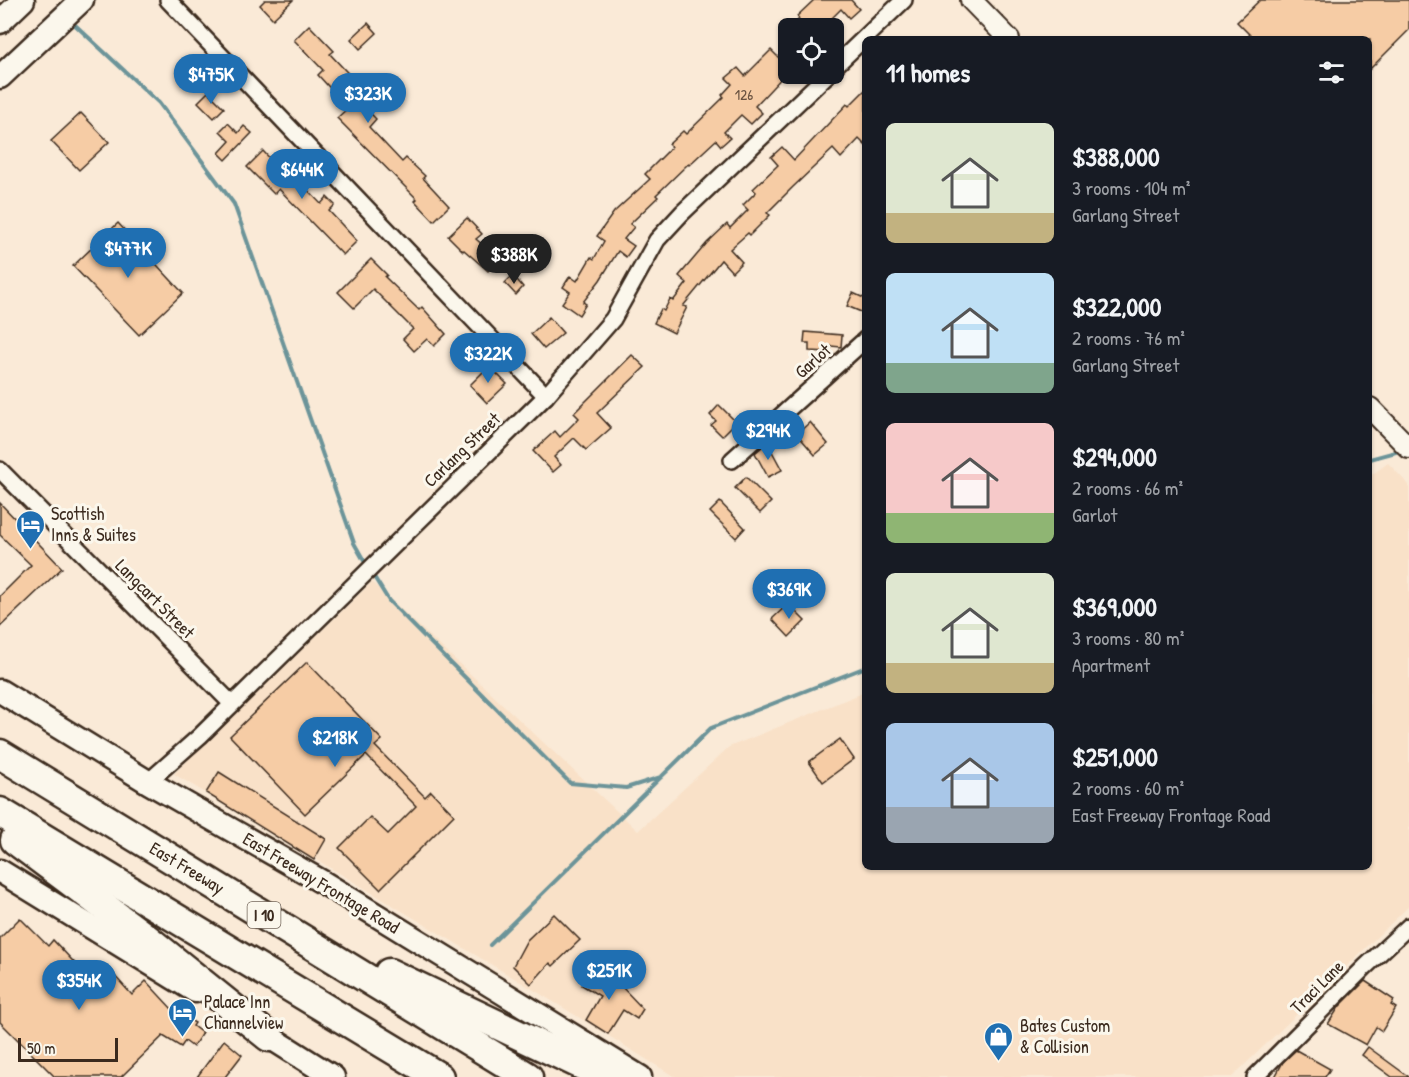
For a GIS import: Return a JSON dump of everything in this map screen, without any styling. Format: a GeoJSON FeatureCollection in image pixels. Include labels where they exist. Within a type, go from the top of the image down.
{"type":"FeatureCollection","features":[{"type":"Feature","properties":{"kind":"highway","name":"East Freeway"},"geometry":{"type":"LineString","coordinates":[[0,754],[528,1077]]}},
{"type":"Feature","properties":{"kind":"highway"},"geometry":{"type":"LineString","coordinates":[[0,812],[439,1077]]}},
{"type":"Feature","properties":{"kind":"highway"},"geometry":{"type":"LineString","coordinates":[[0,826],[15,840],[146,938],[269,1037]]}},
{"type":"Feature","properties":{"kind":"highway"},"geometry":{"type":"LineString","coordinates":[[242,901],[607,1077]]}},
{"type":"Feature","properties":{"kind":"main road"},"geometry":{"type":"LineString","coordinates":[[0,22],[23,0]]}},
{"type":"Feature","properties":{"kind":"main road"},"geometry":{"type":"LineString","coordinates":[[0,78],[82,0]]}},
{"type":"Feature","properties":{"kind":"main road","name":"East Freeway Frontage Road"},"geometry":{"type":"LineString","coordinates":[[0,691],[148,782],[324,883],[640,1077]]}},
{"type":"Feature","properties":{"kind":"main road"},"geometry":{"type":"LineString","coordinates":[[0,871],[333,1077]]}},
{"type":"Feature","properties":{"kind":"street"},"geometry":{"type":"LineString","coordinates":[[168,0],[546,396]]}},
{"type":"Feature","properties":{"kind":"street"},"geometry":{"type":"LineString","coordinates":[[867,36],[904,0]]}},
{"type":"Feature","properties":{"kind":"street"},"geometry":{"type":"LineString","coordinates":[[971,0],[1006,36]]}},
{"type":"Feature","properties":{"kind":"street"},"geometry":{"type":"LineString","coordinates":[[844,58],[862,41]]}},
{"type":"Feature","properties":{"kind":"street","name":"Carlang Street"},"geometry":{"type":"LineString","coordinates":[[148,782],[200,736],[546,396],[613,319],[657,240],[682,213],[817,84]]}},
{"type":"Feature","properties":{"kind":"street","name":"Garlot"},"geometry":{"type":"LineString","coordinates":[[732,460],[862,343]]}},
{"type":"Feature","properties":{"kind":"street"},"geometry":{"type":"LineString","coordinates":[[1372,410],[1409,448]]}},
{"type":"Feature","properties":{"kind":"street","name":"Langcart Street"},"geometry":{"type":"LineString","coordinates":[[0,470],[232,704]]}},
{"type":"Feature","properties":{"kind":"street","name":"Traci Lane"},"geometry":{"type":"LineString","coordinates":[[1255,1077],[1409,926]]}},
{"type":"Feature","properties":{"kind":"shaded area"},"geometry":{"type":"Polygon","coordinates":[[[1388,463],[1409,485],[1409,906],[1232,1077],[675,1077],[174,774],[372,582],[638,831],[729,747],[862,693],[862,870],[1372,870],[1372,475],[1388,463]]]}},
{"type":"Feature","properties":{"kind":"building"},"geometry":{"type":"Polygon","coordinates":[[[265,0],[293,0],[273,19],[260,5],[265,0]]]}},
{"type":"Feature","properties":{"kind":"building"},"geometry":{"type":"Polygon","coordinates":[[[814,0],[851,0],[859,9],[849,18],[841,9],[832,18],[798,18],[797,16],[814,0]]]}},
{"type":"Feature","properties":{"kind":"building"},"geometry":{"type":"Polygon","coordinates":[[[1260,0],[1409,0],[1409,30],[1372,67],[1372,36],[1251,36],[1237,22],[1260,0]]]}},
{"type":"Feature","properties":{"kind":"building"},"geometry":{"type":"Polygon","coordinates":[[[368,23],[377,33],[360,49],[351,39],[368,23]]]}},
{"type":"Feature","properties":{"kind":"building"},"geometry":{"type":"Polygon","coordinates":[[[309,25],[334,51],[330,54],[359,85],[350,92],[376,119],[369,127],[402,162],[406,158],[425,176],[423,178],[449,206],[434,221],[415,201],[417,199],[337,118],[348,108],[318,75],[323,70],[294,40],[309,25]]]}},
{"type":"Feature","properties":{"kind":"building"},"geometry":{"type":"Polygon","coordinates":[[[771,50],[778,57],[778,82],[755,106],[762,113],[751,124],[741,115],[724,132],[730,138],[721,146],[716,140],[656,195],[658,197],[630,224],[634,227],[624,239],[634,246],[626,257],[618,251],[583,302],[586,304],[579,315],[562,303],[570,292],[563,287],[570,276],[577,281],[591,257],[594,259],[604,241],[597,236],[614,212],[650,179],[645,174],[672,147],[669,144],[683,131],[686,134],[724,97],[722,95],[732,84],[726,78],[738,68],[745,76],[771,50]]]}},
{"type":"Feature","properties":{"kind":"building"},"geometry":{"type":"Polygon","coordinates":[[[208,92],[224,108],[214,118],[198,102],[208,92]]]}},
{"type":"Feature","properties":{"kind":"building"},"geometry":{"type":"Polygon","coordinates":[[[862,93],[862,142],[859,139],[841,158],[833,149],[767,213],[770,215],[750,235],[748,233],[730,249],[742,262],[732,272],[721,260],[683,306],[687,307],[674,333],[654,323],[661,309],[664,311],[670,299],[673,301],[687,283],[679,276],[707,243],[727,224],[730,228],[748,210],[743,205],[756,192],[753,189],[778,165],[771,157],[782,147],[794,160],[847,104],[849,106],[862,93]]]}},
{"type":"Feature","properties":{"kind":"building"},"geometry":{"type":"Polygon","coordinates":[[[81,113],[109,142],[79,170],[51,141],[81,113]]]}},
{"type":"Feature","properties":{"kind":"building"},"geometry":{"type":"Polygon","coordinates":[[[228,123],[238,133],[244,126],[252,133],[226,160],[219,153],[230,141],[220,131],[228,123]]]}},
{"type":"Feature","properties":{"kind":"building"},"geometry":{"type":"Polygon","coordinates":[[[263,151],[274,163],[280,157],[296,173],[293,175],[321,204],[327,197],[335,205],[329,211],[357,241],[343,255],[279,189],[274,194],[247,167],[263,151]]]}},
{"type":"Feature","properties":{"kind":"building"},"geometry":{"type":"Polygon","coordinates":[[[467,218],[482,234],[476,239],[499,259],[488,271],[448,236],[467,218]]]}},
{"type":"Feature","properties":{"kind":"building"},"geometry":{"type":"Polygon","coordinates":[[[118,223],[183,293],[139,335],[73,266],[118,223]]]}},
{"type":"Feature","properties":{"kind":"building"},"geometry":{"type":"Polygon","coordinates":[[[371,259],[387,275],[385,277],[419,310],[422,307],[446,334],[434,346],[427,339],[414,351],[403,339],[413,329],[373,289],[354,308],[338,292],[371,259]]]}},
{"type":"Feature","properties":{"kind":"building"},"geometry":{"type":"Polygon","coordinates":[[[513,275],[523,287],[516,295],[505,283],[513,275]]]}},
{"type":"Feature","properties":{"kind":"building"},"geometry":{"type":"Polygon","coordinates":[[[853,293],[862,297],[862,312],[847,306],[853,293]]]}},
{"type":"Feature","properties":{"kind":"building"},"geometry":{"type":"Polygon","coordinates":[[[549,317],[563,333],[544,349],[531,334],[549,317]]]}},
{"type":"Feature","properties":{"kind":"building"},"geometry":{"type":"Polygon","coordinates":[[[805,332],[842,335],[841,347],[831,346],[830,352],[809,351],[809,343],[804,343],[805,332]]]}},
{"type":"Feature","properties":{"kind":"building"},"geometry":{"type":"Polygon","coordinates":[[[632,355],[645,367],[597,413],[611,428],[586,450],[574,438],[554,457],[561,465],[553,472],[533,451],[555,431],[560,437],[579,418],[574,413],[632,355]]]}},
{"type":"Feature","properties":{"kind":"building"},"geometry":{"type":"Polygon","coordinates":[[[489,366],[507,384],[487,403],[470,385],[489,366]]]}},
{"type":"Feature","properties":{"kind":"building"},"geometry":{"type":"Polygon","coordinates":[[[719,405],[736,422],[722,436],[711,425],[716,421],[710,415],[719,405]]]}},
{"type":"Feature","properties":{"kind":"building"},"geometry":{"type":"Polygon","coordinates":[[[810,422],[828,444],[815,455],[797,434],[810,422]]]}},
{"type":"Feature","properties":{"kind":"building"},"geometry":{"type":"Polygon","coordinates":[[[768,444],[782,470],[768,477],[755,453],[768,444]]]}},
{"type":"Feature","properties":{"kind":"building"},"geometry":{"type":"Polygon","coordinates":[[[746,477],[771,502],[760,513],[735,488],[746,477]]]}},
{"type":"Feature","properties":{"kind":"building"},"geometry":{"type":"Polygon","coordinates":[[[720,502],[745,528],[736,538],[710,512],[720,502]]]}},
{"type":"Feature","properties":{"kind":"building","name":"Scottish Inns & Suites"},"geometry":{"type":"Polygon","coordinates":[[[0,503],[62,568],[0,627],[0,596],[31,565],[0,535],[0,503]]]}},
{"type":"Feature","properties":{"kind":"building"},"geometry":{"type":"Polygon","coordinates":[[[788,604],[805,621],[789,637],[772,619],[788,604]]]}},
{"type":"Feature","properties":{"kind":"building"},"geometry":{"type":"Polygon","coordinates":[[[307,662],[382,740],[375,746],[425,797],[431,791],[454,815],[380,889],[339,848],[370,817],[388,834],[416,806],[366,755],[305,814],[230,736],[307,662]]]}},
{"type":"Feature","properties":{"kind":"building"},"geometry":{"type":"Polygon","coordinates":[[[840,739],[854,759],[823,782],[809,762],[840,739]]]}},
{"type":"Feature","properties":{"kind":"building"},"geometry":{"type":"Polygon","coordinates":[[[219,772],[326,839],[314,860],[206,793],[219,772]]]}},
{"type":"Feature","properties":{"kind":"building"},"geometry":{"type":"Polygon","coordinates":[[[554,914],[580,940],[553,966],[550,963],[531,984],[513,966],[527,940],[554,914]]]}},
{"type":"Feature","properties":{"kind":"building"},"geometry":{"type":"Polygon","coordinates":[[[20,918],[48,946],[53,940],[86,975],[96,966],[108,979],[113,974],[132,995],[146,981],[172,1009],[195,1023],[193,1026],[202,1033],[193,1047],[185,1041],[181,1047],[163,1036],[121,1077],[55,1077],[0,1022],[0,938],[20,918]]]}},
{"type":"Feature","properties":{"kind":"building"},"geometry":{"type":"Polygon","coordinates":[[[602,966],[643,1009],[637,1019],[623,1010],[608,1034],[586,1020],[600,996],[582,985],[602,966]]]}},
{"type":"Feature","properties":{"kind":"building"},"geometry":{"type":"Polygon","coordinates":[[[1365,981],[1394,1000],[1391,1005],[1396,1008],[1382,1031],[1376,1027],[1366,1045],[1328,1024],[1339,1007],[1365,981]]]}},
{"type":"Feature","properties":{"kind":"building","name":"Palace Inn Channelview"},"geometry":{"type":"Polygon","coordinates":[[[224,1040],[242,1055],[225,1077],[197,1077],[224,1040]]]}},
{"type":"Feature","properties":{"kind":"building"},"geometry":{"type":"Polygon","coordinates":[[[1368,1047],[1409,1077],[1392,1077],[1362,1055],[1368,1047]]]}},
{"type":"Feature","properties":{"kind":"building"},"geometry":{"type":"Polygon","coordinates":[[[1296,1050],[1330,1069],[1325,1077],[1275,1077],[1283,1062],[1296,1050]]]}},
{"type":"Feature","properties":{"kind":"waterway"},"geometry":{"type":"LineString","coordinates":[[72,22],[159,103],[234,204],[354,543],[367,566]]}},
{"type":"Feature","properties":{"kind":"waterway"},"geometry":{"type":"LineString","coordinates":[[1372,458],[1403,450]]}},
{"type":"Feature","properties":{"kind":"waterway"},"geometry":{"type":"LineString","coordinates":[[371,572],[389,601],[570,783],[626,788],[661,777]]}},
{"type":"Feature","properties":{"kind":"waterway"},"geometry":{"type":"LineString","coordinates":[[490,945],[711,728],[862,669]]}},
{"type":"Feature","properties":{"kind":"place","name":"Scottish Inns & Suites"},"geometry":{"type":"Point","coordinates":[30,550]}},
{"type":"Feature","properties":{"kind":"place","name":"Palace Inn Channelview"},"geometry":{"type":"Point","coordinates":[183,1038]}},
{"type":"Feature","properties":{"kind":"place","name":"Bates Custom & Collision"},"geometry":{"type":"Point","coordinates":[999,1062]}}]}
